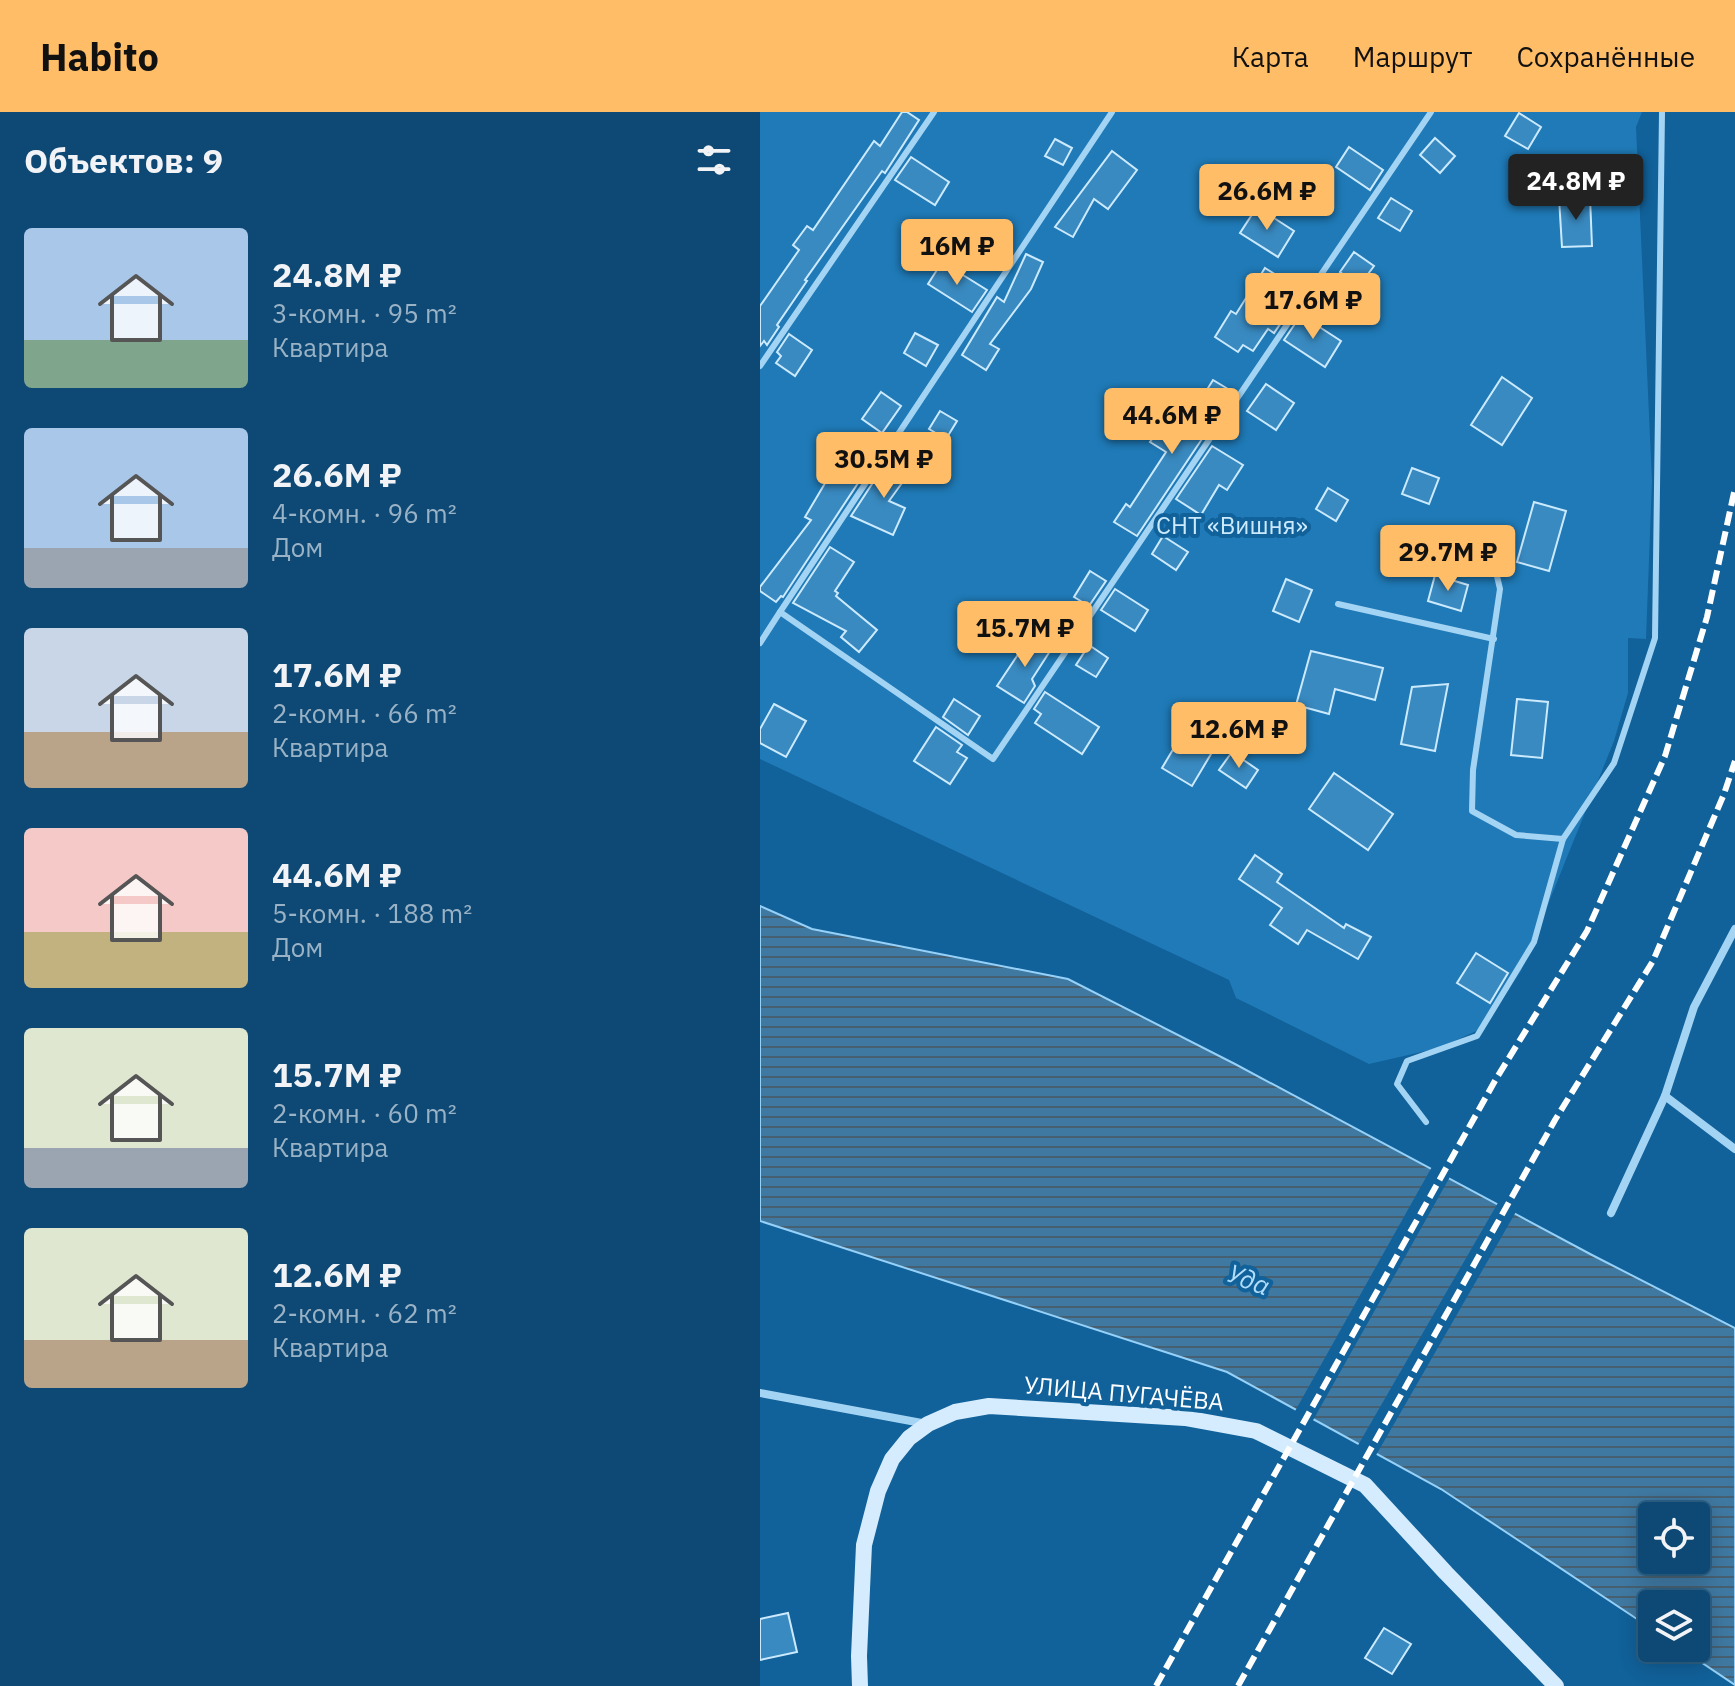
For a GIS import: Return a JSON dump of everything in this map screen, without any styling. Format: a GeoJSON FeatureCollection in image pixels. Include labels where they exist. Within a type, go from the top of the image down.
{"type":"FeatureCollection","features":[{"type":"Feature","properties":{"kind":"street"},"geometry":{"type":"LineString","coordinates":[[1611,1213],[1665,1096],[1694,1007],[1735,929]]}},
{"type":"Feature","properties":{"kind":"street"},"geometry":{"type":"LineString","coordinates":[[1665,1096],[1735,1149]]}},
{"type":"Feature","properties":{"kind":"street"},"geometry":{"type":"LineString","coordinates":[[760,1393],[928,1424]]}},
{"type":"Feature","properties":{"kind":"street","name":"УЛИЦА ПУГАЧЁВА"},"geometry":{"type":"LineString","coordinates":[[928,1424],[955,1412],[989,1406],[1185,1418],[1256,1431],[1365,1485],[1556,1686]]}},
{"type":"Feature","properties":{"kind":"street"},"geometry":{"type":"LineString","coordinates":[[860,1686],[864,1545],[878,1491],[892,1459],[909,1438],[928,1424]]}},
{"type":"Feature","properties":{"kind":"lane"},"geometry":{"type":"LineString","coordinates":[[760,366],[934,112]]}},
{"type":"Feature","properties":{"kind":"lane"},"geometry":{"type":"LineString","coordinates":[[760,643],[1112,112]]}},
{"type":"Feature","properties":{"kind":"lane"},"geometry":{"type":"LineString","coordinates":[[780,612],[993,759],[1431,112]]}},
{"type":"Feature","properties":{"kind":"lane"},"geometry":{"type":"LineString","coordinates":[[1426,1122],[1397,1084],[1407,1061],[1477,1036],[1534,942],[1563,839],[1614,763],[1655,638],[1662,112]]}},
{"type":"Feature","properties":{"kind":"lane"},"geometry":{"type":"LineString","coordinates":[[1422,540],[1493,559],[1500,589],[1473,770],[1472,811],[1516,835],[1563,839]]}},
{"type":"Feature","properties":{"kind":"lane"},"geometry":{"type":"LineString","coordinates":[[1338,604],[1494,639]]}},
{"type":"Feature","properties":{"kind":"green space","name":"СНТ «Вишня»"},"geometry":{"type":"Polygon","coordinates":[[[760,112],[1642,112],[1636,127],[1652,481],[1646,639],[1628,638],[1628,693],[1614,741],[1521,971],[1483,1028],[1439,1048],[1369,1064],[1236,998],[1229,980],[760,759],[760,112]]]}},
{"type":"Feature","properties":{"kind":"water","name":"Уда"},"geometry":{"type":"Polygon","coordinates":[[[760,906],[812,929],[1068,979],[1735,1328],[1735,1685],[1701,1662],[1710,1662],[1710,1590],[1638,1590],[1638,1620],[1441,1489],[1227,1372],[760,1221],[760,906]]]}},
{"type":"Feature","properties":{"kind":"pier"},"geometry":{"type":"Polygon","coordinates":[[[1433,1165],[1451,1175],[1312,1422],[1294,1413],[1433,1165]]]}},
{"type":"Feature","properties":{"kind":"pier"},"geometry":{"type":"Polygon","coordinates":[[[1499,1201],[1517,1210],[1375,1457],[1357,1447],[1499,1201]]]}},
{"type":"Feature","properties":{"kind":"building"},"geometry":{"type":"Polygon","coordinates":[[[902,112],[919,120],[885,173],[882,171],[805,280],[767,345],[764,341],[760,346],[760,306],[799,250],[793,245],[807,226],[813,230],[874,141],[880,146],[902,112]]]}},
{"type":"Feature","properties":{"kind":"building"},"geometry":{"type":"Polygon","coordinates":[[[1519,113],[1541,127],[1528,149],[1505,136],[1519,113]]]}},
{"type":"Feature","properties":{"kind":"building"},"geometry":{"type":"Polygon","coordinates":[[[1435,138],[1455,156],[1440,173],[1420,155],[1435,138]]]}},
{"type":"Feature","properties":{"kind":"building"},"geometry":{"type":"Polygon","coordinates":[[[1055,139],[1072,148],[1063,165],[1045,156],[1055,139]]]}},
{"type":"Feature","properties":{"kind":"building"},"geometry":{"type":"Polygon","coordinates":[[[1349,147],[1383,170],[1370,190],[1336,167],[1349,147]]]}},
{"type":"Feature","properties":{"kind":"building"},"geometry":{"type":"Polygon","coordinates":[[[1112,151],[1137,170],[1108,209],[1094,199],[1073,237],[1055,227],[1112,151]]]}},
{"type":"Feature","properties":{"kind":"building"},"geometry":{"type":"Polygon","coordinates":[[[911,157],[949,182],[935,205],[895,180],[911,157]]]}},
{"type":"Feature","properties":{"kind":"building"},"geometry":{"type":"Polygon","coordinates":[[[1590,197],[1592,246],[1562,247],[1559,198],[1590,197]]]}},
{"type":"Feature","properties":{"kind":"building"},"geometry":{"type":"Polygon","coordinates":[[[1391,198],[1412,211],[1400,231],[1378,218],[1391,198]]]}},
{"type":"Feature","properties":{"kind":"building"},"geometry":{"type":"Polygon","coordinates":[[[1257,207],[1294,231],[1278,257],[1240,233],[1257,207]]]}},
{"type":"Feature","properties":{"kind":"building"},"geometry":{"type":"Polygon","coordinates":[[[1354,252],[1374,266],[1359,286],[1340,272],[1354,252]]]}},
{"type":"Feature","properties":{"kind":"building"},"geometry":{"type":"Polygon","coordinates":[[[1026,254],[1043,262],[1031,289],[990,344],[999,349],[986,370],[962,355],[997,297],[1004,302],[1026,254]]]}},
{"type":"Feature","properties":{"kind":"building"},"geometry":{"type":"Polygon","coordinates":[[[942,262],[987,290],[972,312],[928,284],[942,262]]]}},
{"type":"Feature","properties":{"kind":"building"},"geometry":{"type":"Polygon","coordinates":[[[1265,268],[1297,288],[1286,305],[1291,308],[1274,333],[1268,329],[1253,351],[1243,345],[1238,352],[1215,337],[1231,311],[1236,314],[1265,268]]]}},
{"type":"Feature","properties":{"kind":"building"},"geometry":{"type":"Polygon","coordinates":[[[1301,315],[1341,341],[1325,367],[1284,340],[1301,315]]]}},
{"type":"Feature","properties":{"kind":"building"},"geometry":{"type":"Polygon","coordinates":[[[915,333],[938,345],[926,366],[904,353],[915,333]]]}},
{"type":"Feature","properties":{"kind":"building"},"geometry":{"type":"Polygon","coordinates":[[[789,334],[812,350],[795,376],[776,363],[781,356],[777,352],[789,334]]]}},
{"type":"Feature","properties":{"kind":"building"},"geometry":{"type":"Polygon","coordinates":[[[1502,377],[1532,398],[1502,445],[1471,425],[1502,377]]]}},
{"type":"Feature","properties":{"kind":"building"},"geometry":{"type":"Polygon","coordinates":[[[1213,380],[1233,392],[1222,409],[1218,406],[1198,437],[1202,439],[1137,536],[1114,522],[1126,504],[1130,507],[1166,452],[1150,442],[1171,410],[1188,420],[1213,380]]]}},
{"type":"Feature","properties":{"kind":"building"},"geometry":{"type":"Polygon","coordinates":[[[1266,384],[1294,403],[1276,430],[1247,411],[1266,384]]]}},
{"type":"Feature","properties":{"kind":"building"},"geometry":{"type":"Polygon","coordinates":[[[881,392],[901,406],[882,433],[862,419],[881,392]]]}},
{"type":"Feature","properties":{"kind":"building"},"geometry":{"type":"Polygon","coordinates":[[[940,411],[957,421],[946,439],[929,429],[940,411]]]}},
{"type":"Feature","properties":{"kind":"building"},"geometry":{"type":"Polygon","coordinates":[[[1212,446],[1243,465],[1227,490],[1219,485],[1201,515],[1176,499],[1212,446]]]}},
{"type":"Feature","properties":{"kind":"building"},"geometry":{"type":"Polygon","coordinates":[[[840,458],[864,474],[783,597],[776,602],[760,591],[760,587],[811,520],[805,517],[840,458]]]}},
{"type":"Feature","properties":{"kind":"building"},"geometry":{"type":"Polygon","coordinates":[[[897,459],[912,469],[889,501],[905,508],[893,535],[851,516],[874,481],[879,483],[897,459]]]}},
{"type":"Feature","properties":{"kind":"building"},"geometry":{"type":"Polygon","coordinates":[[[1412,468],[1439,478],[1429,504],[1402,494],[1412,468]]]}},
{"type":"Feature","properties":{"kind":"building"},"geometry":{"type":"Polygon","coordinates":[[[1328,488],[1348,500],[1336,521],[1316,509],[1328,488]]]}},
{"type":"Feature","properties":{"kind":"building"},"geometry":{"type":"Polygon","coordinates":[[[1534,502],[1566,511],[1549,571],[1517,562],[1534,502]]]}},
{"type":"Feature","properties":{"kind":"building"},"geometry":{"type":"Polygon","coordinates":[[[1163,536],[1188,552],[1176,570],[1152,554],[1163,536]]]}},
{"type":"Feature","properties":{"kind":"building"},"geometry":{"type":"Polygon","coordinates":[[[830,547],[854,562],[835,591],[838,593],[836,596],[877,630],[859,652],[841,637],[846,631],[793,603],[830,547]]]}},
{"type":"Feature","properties":{"kind":"building"},"geometry":{"type":"Polygon","coordinates":[[[1090,571],[1106,581],[1089,606],[1074,597],[1090,571]]]}},
{"type":"Feature","properties":{"kind":"building"},"geometry":{"type":"Polygon","coordinates":[[[1435,575],[1468,585],[1461,611],[1428,601],[1435,575]]]}},
{"type":"Feature","properties":{"kind":"building"},"geometry":{"type":"Polygon","coordinates":[[[1286,579],[1312,590],[1299,622],[1273,611],[1286,579]]]}},
{"type":"Feature","properties":{"kind":"building"},"geometry":{"type":"Polygon","coordinates":[[[1115,589],[1148,610],[1135,631],[1101,610],[1115,589]]]}},
{"type":"Feature","properties":{"kind":"building"},"geometry":{"type":"Polygon","coordinates":[[[1031,635],[1052,648],[1032,679],[1035,686],[1024,703],[997,686],[1031,635]]]}},
{"type":"Feature","properties":{"kind":"building"},"geometry":{"type":"Polygon","coordinates":[[[1089,645],[1108,658],[1096,677],[1076,665],[1089,645]]]}},
{"type":"Feature","properties":{"kind":"building"},"geometry":{"type":"Polygon","coordinates":[[[1311,651],[1383,668],[1375,700],[1335,689],[1329,714],[1296,705],[1311,651]]]}},
{"type":"Feature","properties":{"kind":"building"},"geometry":{"type":"Polygon","coordinates":[[[1448,684],[1435,751],[1401,744],[1412,687],[1448,684]]]}},
{"type":"Feature","properties":{"kind":"building"},"geometry":{"type":"Polygon","coordinates":[[[1045,692],[1099,727],[1082,754],[1035,723],[1041,714],[1034,709],[1045,692]]]}},
{"type":"Feature","properties":{"kind":"building"},"geometry":{"type":"Polygon","coordinates":[[[954,699],[980,716],[968,735],[943,717],[954,699]]]}},
{"type":"Feature","properties":{"kind":"building"},"geometry":{"type":"Polygon","coordinates":[[[1517,699],[1548,702],[1542,758],[1511,755],[1517,699]]]}},
{"type":"Feature","properties":{"kind":"building"},"geometry":{"type":"Polygon","coordinates":[[[774,704],[806,721],[786,757],[760,743],[760,729],[774,704]]]}},
{"type":"Feature","properties":{"kind":"building"},"geometry":{"type":"Polygon","coordinates":[[[936,727],[962,745],[957,752],[967,758],[950,784],[914,761],[936,727]]]}},
{"type":"Feature","properties":{"kind":"building"},"geometry":{"type":"Polygon","coordinates":[[[1181,736],[1211,754],[1192,786],[1162,768],[1181,736]]]}},
{"type":"Feature","properties":{"kind":"building"},"geometry":{"type":"Polygon","coordinates":[[[1232,752],[1258,770],[1246,788],[1219,770],[1232,752]]]}},
{"type":"Feature","properties":{"kind":"building"},"geometry":{"type":"Polygon","coordinates":[[[1334,773],[1393,814],[1368,850],[1309,809],[1334,773]]]}},
{"type":"Feature","properties":{"kind":"building"},"geometry":{"type":"Polygon","coordinates":[[[1255,855],[1282,874],[1277,882],[1344,928],[1346,924],[1371,937],[1358,959],[1307,930],[1298,944],[1270,925],[1282,908],[1239,879],[1255,855]]]}},
{"type":"Feature","properties":{"kind":"building"},"geometry":{"type":"Polygon","coordinates":[[[1476,953],[1508,973],[1490,1003],[1457,983],[1476,953]]]}},
{"type":"Feature","properties":{"kind":"building"},"geometry":{"type":"Polygon","coordinates":[[[788,1613],[797,1652],[760,1660],[760,1619],[788,1613]]]}},
{"type":"Feature","properties":{"kind":"building"},"geometry":{"type":"Polygon","coordinates":[[[1384,1628],[1411,1644],[1392,1674],[1365,1658],[1384,1628]]]}},
{"type":"Feature","properties":{"kind":"railway"},"geometry":{"type":"LineString","coordinates":[[1156,1686],[1496,1079],[1587,931],[1665,756],[1707,617],[1735,488]]}},
{"type":"Feature","properties":{"kind":"railway"},"geometry":{"type":"LineString","coordinates":[[1238,1686],[1555,1120],[1653,961],[1735,761]]}}]}
